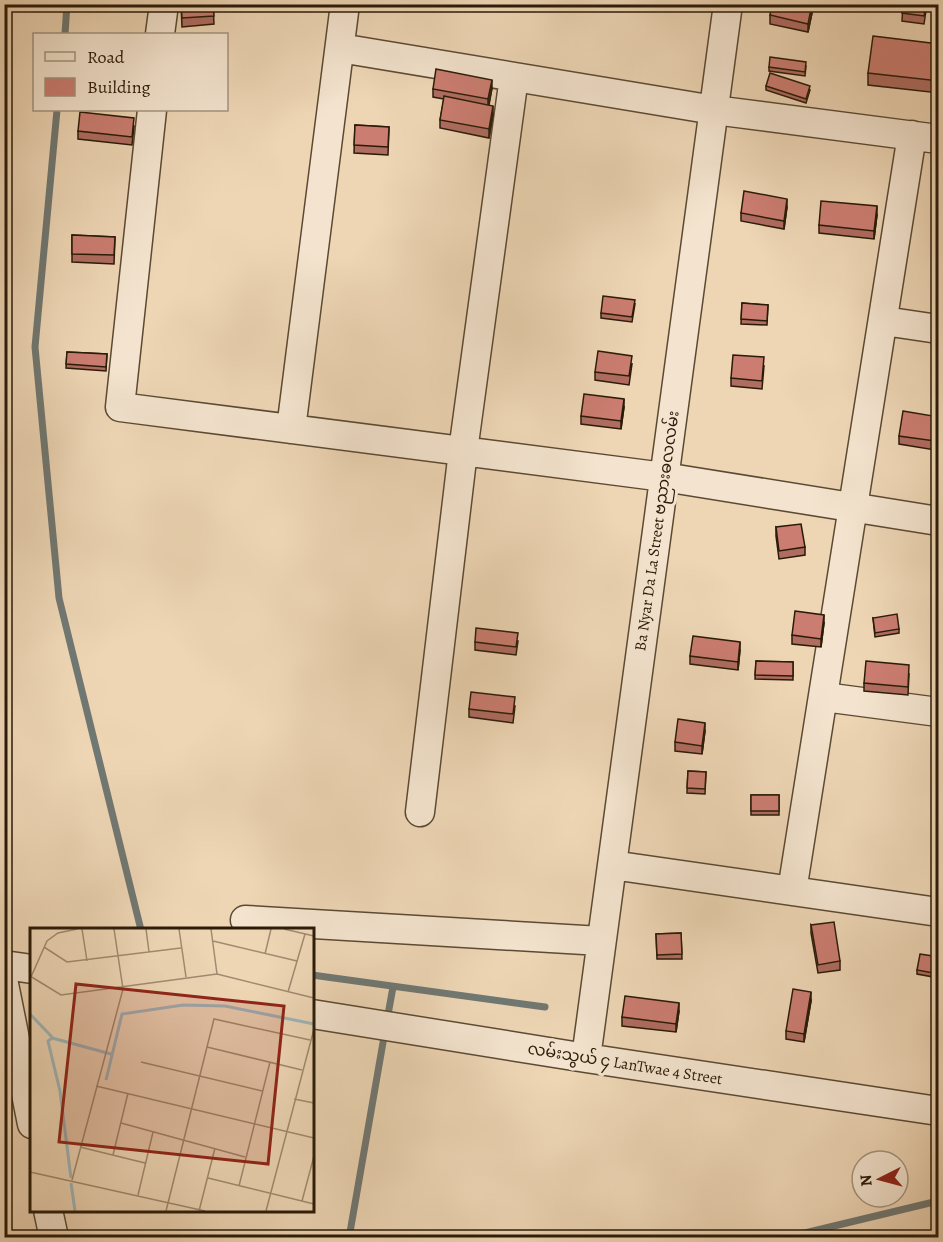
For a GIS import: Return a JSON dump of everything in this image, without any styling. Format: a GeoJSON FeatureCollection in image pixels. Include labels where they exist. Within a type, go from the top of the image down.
{"type":"FeatureCollection","features":[{"type":"Feature","properties":{"kind":"street"},"geometry":{"type":"LineString","coordinates":[[160,33],[164,4]]}},
{"type":"Feature","properties":{"kind":"street"},"geometry":{"type":"LineString","coordinates":[[291,429],[345,4]]}},
{"type":"Feature","properties":{"kind":"street","name":"Ba Nyar Da La Street ဗညားဓလလမ်း"},"geometry":{"type":"LineString","coordinates":[[586,1058],[728,4]]}},
{"type":"Feature","properties":{"kind":"street"},"geometry":{"type":"LineString","coordinates":[[340,48],[714,110],[925,137],[884,321],[792,891]]}},
{"type":"Feature","properties":{"kind":"street"},"geometry":{"type":"LineString","coordinates":[[420,812],[463,451],[514,77]]}},
{"type":"Feature","properties":{"kind":"street"},"geometry":{"type":"LineString","coordinates":[[152,111],[120,407],[664,477],[939,521]]}},
{"type":"Feature","properties":{"kind":"street"},"geometry":{"type":"LineString","coordinates":[[884,321],[939,329]]}},
{"type":"Feature","properties":{"kind":"street"},"geometry":{"type":"LineString","coordinates":[[824,697],[939,712]]}},
{"type":"Feature","properties":{"kind":"street"},"geometry":{"type":"LineString","coordinates":[[612,865],[939,912]]}},
{"type":"Feature","properties":{"kind":"street"},"geometry":{"type":"LineString","coordinates":[[245,920],[602,941]]}},
{"type":"Feature","properties":{"kind":"street"},"geometry":{"type":"LineString","coordinates":[[4,965],[30,969]]}},
{"type":"Feature","properties":{"kind":"street"},"geometry":{"type":"LineString","coordinates":[[4,984],[30,1114]]}},
{"type":"Feature","properties":{"kind":"street","name":"လမ်းသွယ် ၄ LanTwae 4 Street"},"geometry":{"type":"LineString","coordinates":[[314,1014],[939,1111]]}},
{"type":"Feature","properties":{"kind":"street"},"geometry":{"type":"LineString","coordinates":[[48,1212],[54,1238]]}},
{"type":"Feature","properties":{"kind":"building"},"geometry":{"type":"Polygon","coordinates":[[[181,4],[213,4],[214,16],[182,18],[181,4]]]}},
{"type":"Feature","properties":{"kind":"building"},"geometry":{"type":"Polygon","coordinates":[[[772,4],[812,4],[808,24],[770,15],[772,4]]]}},
{"type":"Feature","properties":{"kind":"building"},"geometry":{"type":"Polygon","coordinates":[[[903,4],[926,4],[924,16],[902,13],[903,4]]]}},
{"type":"Feature","properties":{"kind":"building"},"geometry":{"type":"Polygon","coordinates":[[[873,36],[939,44],[939,81],[868,73],[873,36]]]}},
{"type":"Feature","properties":{"kind":"building"},"geometry":{"type":"Polygon","coordinates":[[[770,57],[806,62],[805,72],[769,67],[770,57]]]}},
{"type":"Feature","properties":{"kind":"building"},"geometry":{"type":"Polygon","coordinates":[[[436,69],[492,80],[488,99],[433,89],[436,69]]]}},
{"type":"Feature","properties":{"kind":"building"},"geometry":{"type":"Polygon","coordinates":[[[770,73],[810,86],[806,99],[766,86],[770,73]]]}},
{"type":"Feature","properties":{"kind":"building"},"geometry":{"type":"Polygon","coordinates":[[[444,96],[493,106],[489,129],[440,120],[444,96]]]}},
{"type":"Feature","properties":{"kind":"building"},"geometry":{"type":"Polygon","coordinates":[[[80,112],[134,118],[132,137],[78,131],[80,112]]]}},
{"type":"Feature","properties":{"kind":"building"},"geometry":{"type":"Polygon","coordinates":[[[355,125],[389,127],[388,147],[354,145],[355,125]]]}},
{"type":"Feature","properties":{"kind":"building"},"geometry":{"type":"Polygon","coordinates":[[[744,191],[787,199],[784,221],[741,213],[744,191]]]}},
{"type":"Feature","properties":{"kind":"building"},"geometry":{"type":"Polygon","coordinates":[[[821,201],[877,206],[874,231],[819,225],[821,201]]]}},
{"type":"Feature","properties":{"kind":"building"},"geometry":{"type":"Polygon","coordinates":[[[72,235],[115,237],[114,255],[72,254],[72,235]]]}},
{"type":"Feature","properties":{"kind":"building"},"geometry":{"type":"Polygon","coordinates":[[[603,296],[635,300],[632,317],[601,313],[603,296]]]}},
{"type":"Feature","properties":{"kind":"building"},"geometry":{"type":"Polygon","coordinates":[[[742,303],[768,305],[767,321],[741,319],[742,303]]]}},
{"type":"Feature","properties":{"kind":"building"},"geometry":{"type":"Polygon","coordinates":[[[598,351],[632,356],[629,376],[595,372],[598,351]]]}},
{"type":"Feature","properties":{"kind":"building"},"geometry":{"type":"Polygon","coordinates":[[[67,352],[107,354],[106,367],[66,364],[67,352]]]}},
{"type":"Feature","properties":{"kind":"building"},"geometry":{"type":"Polygon","coordinates":[[[733,355],[764,357],[762,381],[731,378],[733,355]]]}},
{"type":"Feature","properties":{"kind":"building"},"geometry":{"type":"Polygon","coordinates":[[[584,394],[624,399],[621,421],[581,416],[584,394]]]}},
{"type":"Feature","properties":{"kind":"building"},"geometry":{"type":"Polygon","coordinates":[[[903,411],[939,417],[935,441],[899,436],[903,411]]]}},
{"type":"Feature","properties":{"kind":"building"},"geometry":{"type":"Polygon","coordinates":[[[801,524],[805,547],[779,551],[776,527],[801,524]]]}},
{"type":"Feature","properties":{"kind":"building"},"geometry":{"type":"Polygon","coordinates":[[[795,611],[824,615],[821,639],[792,635],[795,611]]]}},
{"type":"Feature","properties":{"kind":"building"},"geometry":{"type":"Polygon","coordinates":[[[897,614],[899,629],[875,633],[873,618],[897,614]]]}},
{"type":"Feature","properties":{"kind":"building"},"geometry":{"type":"Polygon","coordinates":[[[476,628],[518,633],[516,647],[475,642],[476,628]]]}},
{"type":"Feature","properties":{"kind":"building"},"geometry":{"type":"Polygon","coordinates":[[[693,636],[740,642],[738,662],[690,656],[693,636]]]}},
{"type":"Feature","properties":{"kind":"building"},"geometry":{"type":"Polygon","coordinates":[[[934,649],[939,649],[939,682],[933,682],[934,649]]]}},
{"type":"Feature","properties":{"kind":"building"},"geometry":{"type":"Polygon","coordinates":[[[756,661],[793,662],[793,676],[755,675],[756,661]]]}},
{"type":"Feature","properties":{"kind":"building"},"geometry":{"type":"Polygon","coordinates":[[[866,661],[909,665],[908,687],[864,683],[866,661]]]}},
{"type":"Feature","properties":{"kind":"building"},"geometry":{"type":"Polygon","coordinates":[[[471,692],[515,697],[513,714],[469,709],[471,692]]]}},
{"type":"Feature","properties":{"kind":"building"},"geometry":{"type":"Polygon","coordinates":[[[678,719],[705,723],[702,746],[675,742],[678,719]]]}},
{"type":"Feature","properties":{"kind":"building"},"geometry":{"type":"Polygon","coordinates":[[[688,771],[706,772],[705,789],[687,788],[688,771]]]}},
{"type":"Feature","properties":{"kind":"building"},"geometry":{"type":"Polygon","coordinates":[[[751,795],[779,795],[779,811],[751,811],[751,795]]]}},
{"type":"Feature","properties":{"kind":"building"},"geometry":{"type":"Polygon","coordinates":[[[834,922],[840,961],[818,965],[811,925],[834,922]]]}},
{"type":"Feature","properties":{"kind":"building"},"geometry":{"type":"Polygon","coordinates":[[[681,933],[682,954],[657,955],[656,934],[681,933]]]}},
{"type":"Feature","properties":{"kind":"building"},"geometry":{"type":"Polygon","coordinates":[[[920,954],[939,957],[939,974],[917,970],[920,954]]]}},
{"type":"Feature","properties":{"kind":"building"},"geometry":{"type":"Polygon","coordinates":[[[793,989],[811,992],[804,1034],[786,1031],[793,989]]]}},
{"type":"Feature","properties":{"kind":"building"},"geometry":{"type":"Polygon","coordinates":[[[625,996],[679,1003],[676,1024],[622,1017],[625,996]]]}},
{"type":"Feature","properties":{"kind":"waterway"},"geometry":{"type":"LineString","coordinates":[[65,33],[67,4]]}},
{"type":"Feature","properties":{"kind":"waterway"},"geometry":{"type":"LineString","coordinates":[[57,111],[35,347],[59,598],[141,928]]}},
{"type":"Feature","properties":{"kind":"waterway"},"geometry":{"type":"LineString","coordinates":[[314,975],[545,1007]]}},
{"type":"Feature","properties":{"kind":"waterway"},"geometry":{"type":"LineString","coordinates":[[387,1020],[393,987]]}},
{"type":"Feature","properties":{"kind":"waterway"},"geometry":{"type":"LineString","coordinates":[[349,1238],[385,1031]]}},
{"type":"Feature","properties":{"kind":"waterway"},"geometry":{"type":"LineString","coordinates":[[784,1238],[938,1201]]}}]}
